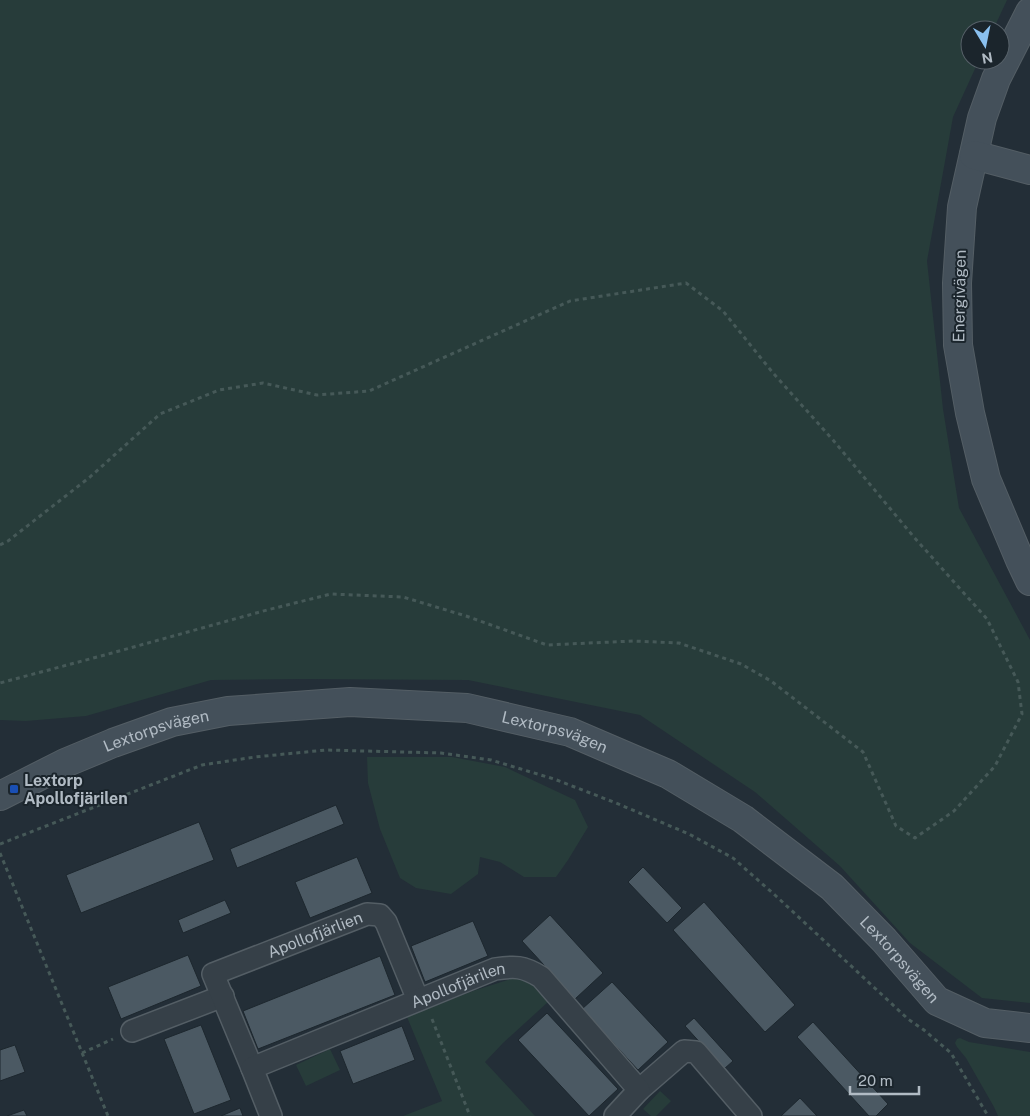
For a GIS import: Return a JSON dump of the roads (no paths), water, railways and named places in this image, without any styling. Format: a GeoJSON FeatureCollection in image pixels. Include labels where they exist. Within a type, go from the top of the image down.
{"type":"FeatureCollection","features":[{"type":"Feature","properties":{"kind":"street","name":"Energivägen"},"geometry":{"type":"LineString","coordinates":[[1030,12],[996,79],[982,118],[962,207],[957,283],[958,344],[970,413],[986,479],[1030,581]]}},
{"type":"Feature","properties":{"kind":"street"},"geometry":{"type":"LineString","coordinates":[[974,155],[1030,170]]}},
{"type":"Feature","properties":{"kind":"street","name":"Lextorpsvägen"},"geometry":{"type":"LineString","coordinates":[[0,796],[65,762],[113,743],[172,722],[228,711],[350,702],[467,708],[570,732],[668,774],[743,819],[832,887],[884,940],[937,1001],[985,1023],[1030,1028]]}},
{"type":"Feature","properties":{"kind":"street","name":"Apollofjärlien"},"geometry":{"type":"LineString","coordinates":[[252,1068],[213,974],[367,914],[380,915],[386,922],[421,999]]}},
{"type":"Feature","properties":{"kind":"street","name":"Apollofjärilen"},"geometry":{"type":"LineString","coordinates":[[252,1068],[495,968],[510,967],[528,969],[541,977],[639,1090]]}},
{"type":"Feature","properties":{"kind":"street"},"geometry":{"type":"LineString","coordinates":[[132,1031],[222,996]]}},
{"type":"Feature","properties":{"kind":"street"},"geometry":{"type":"LineString","coordinates":[[614,1116],[639,1090],[684,1051],[696,1052],[751,1116]]}},
{"type":"Feature","properties":{"kind":"street"},"geometry":{"type":"LineString","coordinates":[[252,1068],[271,1116]]}},
{"type":"Feature","properties":{"kind":"place","name":"Lextorp Apollofjärilen"},"geometry":{"type":"Point","coordinates":[14,789]}}]}
